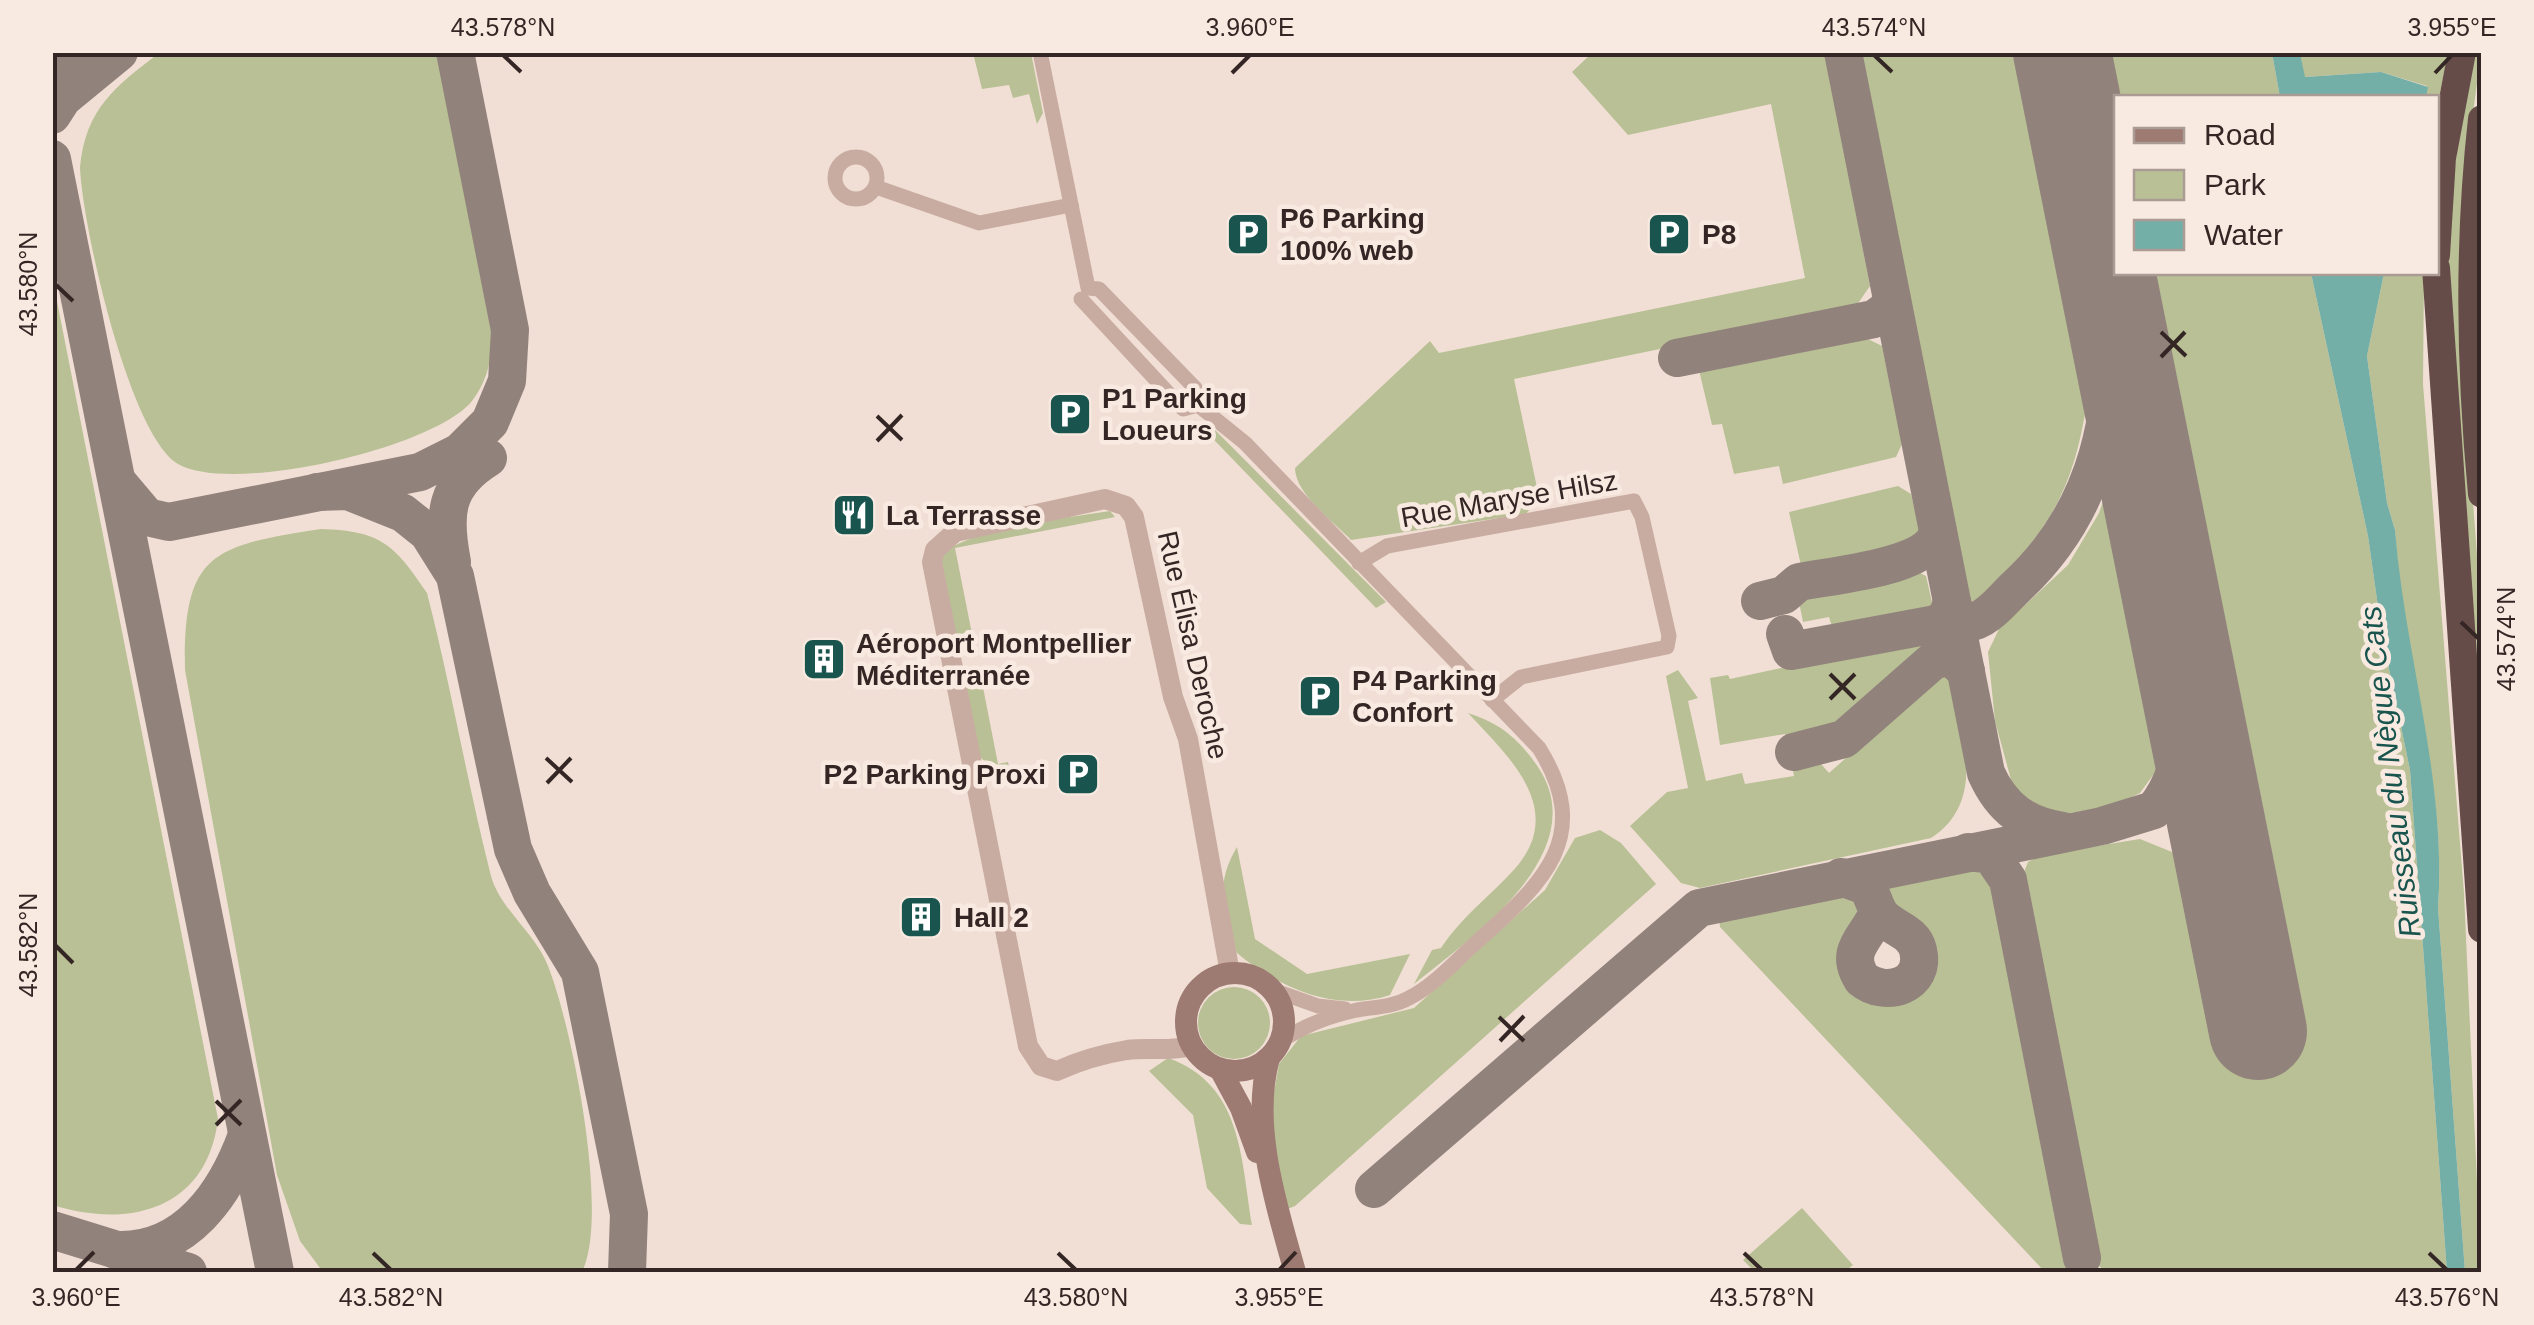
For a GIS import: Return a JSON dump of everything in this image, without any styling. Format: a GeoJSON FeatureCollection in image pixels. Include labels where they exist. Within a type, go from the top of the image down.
{"type":"FeatureCollection","features":[{"type":"Feature","properties":{"kind":"highway"},"geometry":{"type":"LineString","coordinates":[[2439,206],[2442,158],[2462,52]]}},
{"type":"Feature","properties":{"kind":"highway"},"geometry":{"type":"LineString","coordinates":[[2482,118],[2473,198],[2482,494]]}},
{"type":"Feature","properties":{"kind":"highway"},"geometry":{"type":"LineString","coordinates":[[2436,275],[2482,929]]}},
{"type":"Feature","properties":{"kind":"main road"},"geometry":{"type":"LineString","coordinates":[[1282,1272],[1251,1131],[1220,1069],[1192,1046],[1186,1031],[1191,999],[1214,977],[1230,973],[1260,980],[1273,990],[1284,1015],[1261,1104],[1296,1272]]}},
{"type":"Feature","properties":{"kind":"main road"},"geometry":{"type":"LineString","coordinates":[[1220,1069],[1246,1070],[1275,1050]]}},
{"type":"Feature","properties":{"kind":"street"},"geometry":{"type":"LineString","coordinates":[[1040,52],[1084,294],[1183,409],[1198,405]]}},
{"type":"Feature","properties":{"kind":"street"},"geometry":{"type":"LineString","coordinates":[[876,187],[980,223],[1071,206]]}},
{"type":"Feature","properties":{"kind":"street"},"geometry":{"type":"LineString","coordinates":[[1084,294],[1100,290],[1195,388],[1198,405],[1245,443],[1539,748],[1556,775],[1563,804],[1556,855],[1530,895],[1427,986],[1391,1006],[1318,1020],[1275,1050]]}},
{"type":"Feature","properties":{"kind":"street","name":"Rue Élisa Deroche"},"geometry":{"type":"LineString","coordinates":[[1192,1046],[1162,1053],[1132,1050],[1050,1071],[1040,1066],[1028,1046],[932,562],[936,550],[954,532],[1105,499],[1126,506],[1134,517],[1173,696],[1188,739],[1230,973]]}},
{"type":"Feature","properties":{"kind":"street","name":"Rue Maryse Hilsz"},"geometry":{"type":"LineString","coordinates":[[1359,563],[1387,546],[1634,501],[1642,517],[1665,619],[1667,647],[1521,677],[1492,700]]}},
{"type":"Feature","properties":{"kind":"street"},"geometry":{"type":"LineString","coordinates":[[1273,990],[1318,1006],[1359,1010]]}},
{"type":"Feature","properties":{"kind":"green space"},"geometry":{"type":"Polygon","coordinates":[[[159,53],[441,53],[492,299],[489,365],[472,401],[451,418],[418,435],[377,450],[285,470],[205,472],[178,464],[160,445],[142,413],[111,326],[89,233],[80,167],[89,129],[105,101],[159,53]]]}},
{"type":"Feature","properties":{"kind":"green space"},"geometry":{"type":"Polygon","coordinates":[[[973,53],[1031,53],[1043,113],[1037,124],[1029,94],[1013,98],[1009,85],[982,89],[973,53]]]}},
{"type":"Feature","properties":{"kind":"green space"},"geometry":{"type":"Polygon","coordinates":[[[1592,53],[1825,53],[1870,286],[1854,309],[1514,379],[1539,497],[1526,514],[1351,540],[1301,488],[1295,468],[1430,341],[1439,353],[1805,278],[1771,104],[1628,135],[1572,72],[1592,53]]]}},
{"type":"Feature","properties":{"kind":"green space"},"geometry":{"type":"Polygon","coordinates":[[[1858,53],[2029,53],[2092,368],[2077,451],[2060,498],[2031,543],[1992,586],[1971,602],[1858,53]]]}},
{"type":"Feature","properties":{"kind":"green space"},"geometry":{"type":"Polygon","coordinates":[[[2096,53],[2272,53],[2280,95],[2114,95],[2114,146],[2096,53]]]}},
{"type":"Feature","properties":{"kind":"green space"},"geometry":{"type":"Polygon","coordinates":[[[2300,53],[2448,53],[2439,98],[2426,95],[2427,86],[2381,72],[2304,77],[2300,53]]]}},
{"type":"Feature","properties":{"kind":"green space"},"geometry":{"type":"Polygon","coordinates":[[[2469,53],[2481,53],[2471,128],[2464,382],[2482,622],[2481,832],[2444,257],[2469,53]]]}},
{"type":"Feature","properties":{"kind":"green space"},"geometry":{"type":"Polygon","coordinates":[[[2140,275],[2311,275],[2368,536],[2382,635],[2410,770],[2447,1272],[2107,1272],[2095,1263],[2020,882],[2028,862],[2040,855],[2140,839],[2172,852],[2194,877],[2226,1037],[2290,1025],[2140,275]]]}},
{"type":"Feature","properties":{"kind":"green space"},"geometry":{"type":"Polygon","coordinates":[[[2384,275],[2424,275],[2423,384],[2464,893],[2481,1272],[2465,1272],[2438,908],[2436,813],[2367,356],[2384,275]]]}},
{"type":"Feature","properties":{"kind":"green space"},"geometry":{"type":"Polygon","coordinates":[[[53,281],[218,1119],[211,1150],[198,1174],[181,1193],[160,1205],[109,1214],[53,1205],[53,281]]]}},
{"type":"Feature","properties":{"kind":"green space"},"geometry":{"type":"Polygon","coordinates":[[[1860,335],[1882,346],[1902,444],[1896,457],[1783,484],[1779,466],[1734,474],[1722,424],[1712,425],[1699,370],[1860,335]]]}},
{"type":"Feature","properties":{"kind":"green space"},"geometry":{"type":"Polygon","coordinates":[[[1194,419],[1215,430],[1386,602],[1376,608],[1194,419]]]}},
{"type":"Feature","properties":{"kind":"green space"},"geometry":{"type":"Polygon","coordinates":[[[2113,472],[2169,753],[2140,793],[2114,806],[2064,814],[2036,808],[2013,787],[1995,721],[1988,652],[1999,629],[2068,565],[2099,513],[2113,472]]]}},
{"type":"Feature","properties":{"kind":"green space"},"geometry":{"type":"Polygon","coordinates":[[[1898,486],[1911,494],[1920,530],[1911,543],[1802,570],[1789,512],[1898,486]]]}},
{"type":"Feature","properties":{"kind":"green space"},"geometry":{"type":"Polygon","coordinates":[[[1110,511],[1115,517],[955,548],[973,639],[951,643],[939,556],[955,545],[997,530],[1110,511]]]}},
{"type":"Feature","properties":{"kind":"green space"},"geometry":{"type":"Polygon","coordinates":[[[321,529],[358,533],[384,543],[427,593],[491,876],[502,899],[548,966],[577,1074],[592,1209],[590,1245],[582,1272],[323,1272],[300,1241],[277,1175],[185,670],[186,631],[198,578],[211,562],[253,542],[321,529]]]}},
{"type":"Feature","properties":{"kind":"green space"},"geometry":{"type":"Polygon","coordinates":[[[1920,573],[1926,576],[1934,611],[1834,633],[1829,617],[1803,622],[1798,597],[1920,573]]]}},
{"type":"Feature","properties":{"kind":"green space"},"geometry":{"type":"Polygon","coordinates":[[[1926,637],[1925,644],[1817,739],[1788,745],[1785,734],[1720,745],[1710,678],[1728,675],[1730,679],[1926,637]]]}},
{"type":"Feature","properties":{"kind":"green space"},"geometry":{"type":"Polygon","coordinates":[[[1948,668],[1963,737],[1966,782],[1961,803],[1949,822],[1931,838],[1700,888],[1681,883],[1630,826],[1667,792],[1688,788],[1666,676],[1678,670],[1698,698],[1688,701],[1706,781],[1742,773],[1745,784],[1794,776],[1791,760],[1813,755],[1829,773],[1948,668]]]}},
{"type":"Feature","properties":{"kind":"green space"},"geometry":{"type":"Polygon","coordinates":[[[980,672],[998,764],[1008,762],[1010,772],[998,773],[972,750],[957,676],[980,672]]]}},
{"type":"Feature","properties":{"kind":"green space"},"geometry":{"type":"Polygon","coordinates":[[[1468,713],[1508,733],[1538,767],[1551,799],[1551,831],[1539,861],[1519,890],[1493,918],[1414,984],[1432,950],[1441,948],[1509,875],[1527,852],[1535,830],[1535,809],[1528,788],[1501,749],[1468,713]]]}},
{"type":"Feature","properties":{"kind":"green space"},"geometry":{"type":"Polygon","coordinates":[[[1600,830],[1621,843],[1656,884],[1295,1206],[1285,1210],[1269,1120],[1279,1064],[1301,1036],[1414,1008],[1545,890],[1575,838],[1600,830]]]}},
{"type":"Feature","properties":{"kind":"green space"},"geometry":{"type":"Polygon","coordinates":[[[1237,847],[1255,939],[1307,974],[1410,954],[1390,995],[1349,1001],[1309,994],[1271,977],[1237,953],[1223,887],[1237,847]]]}},
{"type":"Feature","properties":{"kind":"green space"},"geometry":{"type":"Polygon","coordinates":[[[1970,868],[1985,875],[1999,891],[2070,1272],[2045,1272],[1720,927],[1719,918],[1856,891],[1862,921],[1847,943],[1846,973],[1864,995],[1891,1002],[1917,983],[1928,957],[1921,931],[1910,920],[1894,913],[1887,886],[1970,868]]]}},
{"type":"Feature","properties":{"kind":"green space"},"geometry":{"type":"Polygon","coordinates":[[[1234,987],[1259,998],[1270,1023],[1259,1048],[1234,1059],[1209,1048],[1198,1023],[1209,998],[1234,987]]]}},
{"type":"Feature","properties":{"kind":"green space"},"geometry":{"type":"Polygon","coordinates":[[[1168,1058],[1192,1070],[1211,1086],[1224,1105],[1240,1150],[1252,1225],[1240,1224],[1207,1188],[1193,1115],[1149,1071],[1168,1058]]]}},
{"type":"Feature","properties":{"kind":"green space"},"geometry":{"type":"Polygon","coordinates":[[[1802,1208],[1853,1265],[1844,1272],[1755,1272],[1743,1260],[1802,1208]]]}},
{"type":"Feature","properties":{"kind":"water"},"geometry":{"type":"Polygon","coordinates":[[[2272,53],[2300,53],[2305,77],[2381,72],[2428,87],[2426,95],[2280,95],[2272,53]]]}},
{"type":"Feature","properties":{"kind":"water"},"geometry":{"type":"Polygon","coordinates":[[[2311,275],[2384,275],[2367,356],[2431,766],[2465,1272],[2447,1272],[2410,770],[2382,635],[2368,536],[2311,275]]]}},
{"type":"Feature","properties":{"kind":"taxiway"},"geometry":{"type":"LineString","coordinates":[[52,115],[63,98],[119,52]]}},
{"type":"Feature","properties":{"kind":"taxiway"},"geometry":{"type":"LineString","coordinates":[[120,485],[147,517],[169,522],[420,472],[460,452],[490,422],[507,381],[510,330],[455,52]]}},
{"type":"Feature","properties":{"kind":"taxiway"},"geometry":{"type":"LineString","coordinates":[[1843,52],[1986,773],[1999,796],[2016,813],[2063,831]]}},
{"type":"Feature","properties":{"kind":"taxiway"},"geometry":{"type":"LineString","coordinates":[[52,61],[81,68],[108,59]]}},
{"type":"Feature","properties":{"kind":"taxiway"},"geometry":{"type":"LineString","coordinates":[[52,159],[275,1272]]}},
{"type":"Feature","properties":{"kind":"taxiway"},"geometry":{"type":"LineString","coordinates":[[1954,611],[1967,623],[1994,609],[2044,557],[2085,490],[2106,417],[2111,379],[2111,297]]}},
{"type":"Feature","properties":{"kind":"taxiway"},"geometry":{"type":"LineString","coordinates":[[1677,358],[1874,319],[1889,308],[1891,298]]}},
{"type":"Feature","properties":{"kind":"taxiway"},"geometry":{"type":"LineString","coordinates":[[452,562],[450,502],[463,479],[488,458]]}},
{"type":"Feature","properties":{"kind":"taxiway"},"geometry":{"type":"LineString","coordinates":[[317,492],[348,491],[403,513],[428,533],[455,576],[513,849],[532,893],[580,972],[629,1214],[627,1272]]}},
{"type":"Feature","properties":{"kind":"taxiway"},"geometry":{"type":"LineString","coordinates":[[1760,601],[1784,595],[1799,582],[1899,562],[1931,544],[1938,532]]}},
{"type":"Feature","properties":{"kind":"taxiway"},"geometry":{"type":"LineString","coordinates":[[1785,634],[1791,651],[1936,624],[1947,617],[1952,602]]}},
{"type":"Feature","properties":{"kind":"taxiway"},"geometry":{"type":"LineString","coordinates":[[1794,752],[1844,739],[1934,660],[1951,657],[1966,671]]}},
{"type":"Feature","properties":{"kind":"taxiway"},"geometry":{"type":"LineString","coordinates":[[1374,1189],[1699,908],[2102,826],[2154,810],[2179,762],[2187,706],[2186,669]]}},
{"type":"Feature","properties":{"kind":"taxiway"},"geometry":{"type":"LineString","coordinates":[[1968,852],[1991,855],[2008,880],[2082,1258]]}},
{"type":"Feature","properties":{"kind":"taxiway"},"geometry":{"type":"LineString","coordinates":[[1841,877],[1866,886],[1880,914],[1915,943],[1919,962],[1916,972],[1910,980],[1892,988],[1871,985],[1862,979],[1855,960],[1859,944],[1878,912]]}},
{"type":"Feature","properties":{"kind":"taxiway"},"geometry":{"type":"LineString","coordinates":[[116,1250],[141,1248],[183,1230],[215,1198],[247,1135]]}},
{"type":"Feature","properties":{"kind":"taxiway"},"geometry":{"type":"LineString","coordinates":[[52,1230],[188,1272]]}},
{"type":"Feature","properties":{"kind":"runway"},"geometry":{"type":"LineString","coordinates":[[2062,52],[2258,1031]]}},
{"type":"Feature","properties":{"kind":"place","name":"P6 Parking 100% web"},"geometry":{"type":"Point","coordinates":[1248,234]}},
{"type":"Feature","properties":{"kind":"place","name":"P8"},"geometry":{"type":"Point","coordinates":[1669,234]}},
{"type":"Feature","properties":{"kind":"place","name":"P1 Parking Loueurs"},"geometry":{"type":"Point","coordinates":[1070,414]}},
{"type":"Feature","properties":{"kind":"place","name":"La Terrasse"},"geometry":{"type":"Point","coordinates":[854,515]}},
{"type":"Feature","properties":{"kind":"place","name":"Aéroport Montpellier Méditerranée"},"geometry":{"type":"Point","coordinates":[824,659]}},
{"type":"Feature","properties":{"kind":"place","name":"P4 Parking Confort"},"geometry":{"type":"Point","coordinates":[1320,696]}},
{"type":"Feature","properties":{"kind":"place","name":"P2 Parking Proxi"},"geometry":{"type":"Point","coordinates":[1078,774]}},
{"type":"Feature","properties":{"kind":"place","name":"Hall 2"},"geometry":{"type":"Point","coordinates":[921,917]}},
{"type":"Feature","properties":{"kind":"water label","name":"Ruisseau du Nègue Cats"},"geometry":{"type":"Point","coordinates":[2390,772]}}]}
